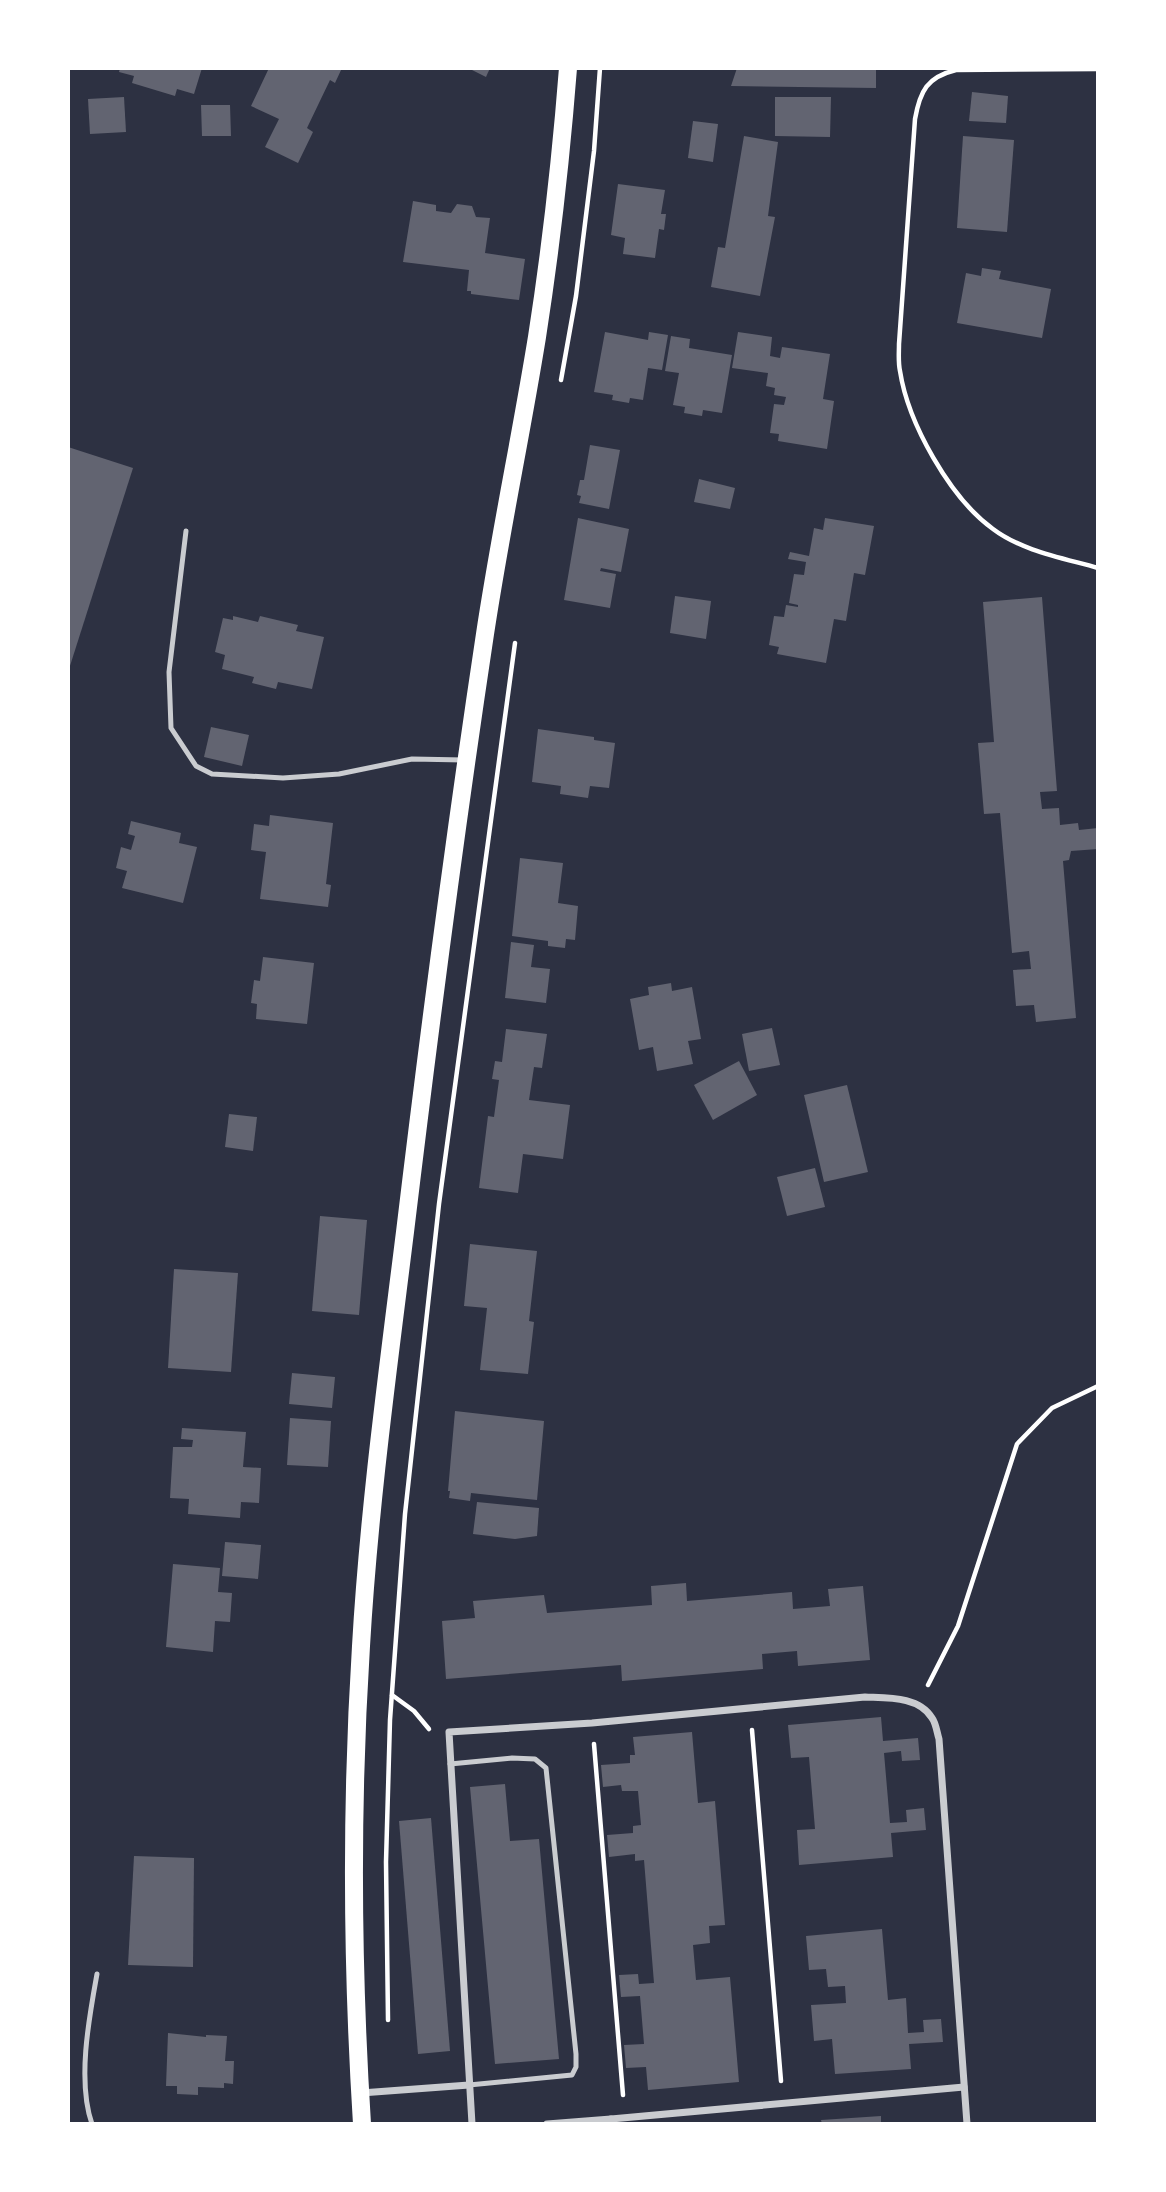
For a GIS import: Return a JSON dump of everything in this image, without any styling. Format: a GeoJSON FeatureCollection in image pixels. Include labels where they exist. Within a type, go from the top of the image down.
{"type":"FeatureCollection","features":[{"type":"Feature","properties":{"kind":"main road"},"geometry":{"type":"LineString","coordinates":[[362,2124],[355,1962],[355,1796],[363,1615],[380,1441],[420,1108],[485,633],[547,269],[559,181],[568,68]]}},
{"type":"Feature","properties":{"kind":"street"},"geometry":{"type":"LineString","coordinates":[[472,2124],[449,1732],[592,1723],[865,1697],[897,1698],[918,1704],[932,1718],[939,1740],[967,2124]]}},
{"type":"Feature","properties":{"kind":"street"},"geometry":{"type":"LineString","coordinates":[[360,2093],[469,2085]]}},
{"type":"Feature","properties":{"kind":"street"},"geometry":{"type":"LineString","coordinates":[[547,2124],[611,2122],[625,2118],[964,2087]]}},
{"type":"Feature","properties":{"kind":"lane"},"geometry":{"type":"LineString","coordinates":[[186,531],[169,672],[171,728],[196,766],[212,774],[283,778],[339,774],[412,759],[467,760]]}},
{"type":"Feature","properties":{"kind":"lane"},"geometry":{"type":"LineString","coordinates":[[450,1764],[512,1758],[535,1759],[545,1768],[576,2054],[576,2067],[572,2075],[469,2085]]}},
{"type":"Feature","properties":{"kind":"lane"},"geometry":{"type":"LineString","coordinates":[[92,2124],[88,2113],[85,2065],[97,1974]]}},
{"type":"Feature","properties":{"kind":"path"},"geometry":{"type":"LineString","coordinates":[[559,390],[576,296],[593,162],[600,68]]}},
{"type":"Feature","properties":{"kind":"path"},"geometry":{"type":"LineString","coordinates":[[1098,69],[956,70],[941,74],[930,82],[918,102],[915,119],[899,344],[900,370],[914,416],[934,456],[965,502],[994,530],[1012,540],[1098,568]]}},
{"type":"Feature","properties":{"kind":"path"},"geometry":{"type":"LineString","coordinates":[[387,2027],[386,1862],[391,1695],[405,1514],[438,1217],[516,637]]}},
{"type":"Feature","properties":{"kind":"path"},"geometry":{"type":"LineString","coordinates":[[918,1704],[958,1626],[1017,1444],[1052,1408],[1098,1386]]}},
{"type":"Feature","properties":{"kind":"path"},"geometry":{"type":"LineString","coordinates":[[391,1695],[414,1711],[428,1729],[449,1732]]}},
{"type":"Feature","properties":{"kind":"path"},"geometry":{"type":"LineString","coordinates":[[750,1708],[782,2104]]}},
{"type":"Feature","properties":{"kind":"path"},"geometry":{"type":"LineString","coordinates":[[592,1723],[625,2118]]}},
{"type":"Feature","properties":{"kind":"building"},"geometry":{"type":"Polygon","coordinates":[[[120,68],[202,68],[194,94],[177,89],[175,96],[132,83],[134,76],[119,72],[120,68]]]}},
{"type":"Feature","properties":{"kind":"building"},"geometry":{"type":"Polygon","coordinates":[[[269,68],[342,68],[335,83],[330,80],[307,128],[313,132],[298,163],[265,147],[279,119],[251,106],[269,68]]]}},
{"type":"Feature","properties":{"kind":"building"},"geometry":{"type":"Polygon","coordinates":[[[468,68],[490,68],[486,77],[468,68]]]}},
{"type":"Feature","properties":{"kind":"building"},"geometry":{"type":"Polygon","coordinates":[[[737,68],[876,68],[876,88],[731,86],[737,68]]]}},
{"type":"Feature","properties":{"kind":"building"},"geometry":{"type":"Polygon","coordinates":[[[972,92],[1008,96],[1006,123],[969,121],[972,92]]]}},
{"type":"Feature","properties":{"kind":"building"},"geometry":{"type":"Polygon","coordinates":[[[124,97],[126,132],[90,134],[88,99],[124,97]]]}},
{"type":"Feature","properties":{"kind":"building"},"geometry":{"type":"Polygon","coordinates":[[[775,97],[831,97],[830,137],[775,136],[775,97]]]}},
{"type":"Feature","properties":{"kind":"building"},"geometry":{"type":"Polygon","coordinates":[[[201,105],[230,105],[231,136],[202,136],[201,105]]]}},
{"type":"Feature","properties":{"kind":"building"},"geometry":{"type":"Polygon","coordinates":[[[693,121],[718,124],[713,162],[688,158],[693,121]]]}},
{"type":"Feature","properties":{"kind":"building"},"geometry":{"type":"Polygon","coordinates":[[[744,136],[778,142],[768,216],[775,217],[760,296],[711,287],[718,247],[725,248],[744,136]]]}},
{"type":"Feature","properties":{"kind":"building"},"geometry":{"type":"Polygon","coordinates":[[[963,136],[1014,140],[1007,232],[957,228],[963,136]]]}},
{"type":"Feature","properties":{"kind":"building"},"geometry":{"type":"Polygon","coordinates":[[[618,184],[665,190],[661,214],[666,214],[664,230],[659,229],[655,258],[623,254],[625,238],[611,235],[618,184]]]}},
{"type":"Feature","properties":{"kind":"building"},"geometry":{"type":"Polygon","coordinates":[[[413,201],[436,205],[436,211],[451,213],[457,204],[472,206],[476,217],[490,218],[485,253],[525,259],[519,300],[471,294],[471,291],[467,291],[469,270],[403,262],[413,201]]]}},
{"type":"Feature","properties":{"kind":"building"},"geometry":{"type":"Polygon","coordinates":[[[982,268],[1001,271],[999,279],[1051,289],[1042,338],[957,323],[966,273],[981,276],[982,268]]]}},
{"type":"Feature","properties":{"kind":"building"},"geometry":{"type":"Polygon","coordinates":[[[605,332],[648,340],[649,332],[668,335],[662,370],[648,368],[643,400],[630,398],[629,403],[612,400],[613,395],[594,392],[605,332]]]}},
{"type":"Feature","properties":{"kind":"building"},"geometry":{"type":"Polygon","coordinates":[[[738,332],[772,337],[770,356],[780,358],[782,347],[830,354],[823,399],[834,401],[827,449],[778,441],[779,434],[770,433],[774,404],[784,405],[786,397],[774,395],[775,388],[766,386],[768,373],[732,368],[738,332]]]}},
{"type":"Feature","properties":{"kind":"building"},"geometry":{"type":"Polygon","coordinates":[[[671,336],[690,339],[689,348],[732,355],[722,413],[703,410],[702,416],[684,413],[685,407],[673,405],[679,373],[665,371],[671,336]]]}},
{"type":"Feature","properties":{"kind":"building"},"geometry":{"type":"Polygon","coordinates":[[[590,445],[620,450],[609,509],[579,503],[581,496],[577,495],[580,480],[584,480],[590,445]]]}},
{"type":"Feature","properties":{"kind":"building"},"geometry":{"type":"Polygon","coordinates":[[[68,447],[133,468],[69,669],[68,669],[68,447]]]}},
{"type":"Feature","properties":{"kind":"building"},"geometry":{"type":"Polygon","coordinates":[[[699,479],[735,488],[730,509],[694,502],[699,479]]]}},
{"type":"Feature","properties":{"kind":"building"},"geometry":{"type":"Polygon","coordinates":[[[578,518],[629,529],[621,572],[601,568],[600,571],[616,574],[610,608],[564,600],[578,518]]]}},
{"type":"Feature","properties":{"kind":"building"},"geometry":{"type":"Polygon","coordinates":[[[825,518],[874,526],[865,575],[854,573],[846,621],[834,619],[826,663],[777,654],[779,647],[769,645],[774,616],[784,617],[786,605],[798,607],[789,603],[794,574],[804,575],[806,562],[788,559],[790,552],[809,556],[814,528],[823,530],[825,518]]]}},
{"type":"Feature","properties":{"kind":"building"},"geometry":{"type":"Polygon","coordinates":[[[675,596],[711,601],[706,639],[670,633],[675,596]]]}},
{"type":"Feature","properties":{"kind":"building"},"geometry":{"type":"Polygon","coordinates":[[[1042,597],[1057,791],[1040,792],[1042,809],[1059,808],[1060,825],[1078,823],[1079,830],[1098,828],[1098,849],[1071,851],[1069,860],[1063,861],[1076,1018],[1036,1022],[1034,1005],[1016,1006],[1013,970],[1031,969],[1029,951],[1012,953],[1000,813],[984,814],[978,743],[994,742],[983,602],[1042,597]]]}},
{"type":"Feature","properties":{"kind":"building"},"geometry":{"type":"Polygon","coordinates":[[[233,616],[258,622],[260,616],[298,625],[296,631],[324,637],[312,689],[278,682],[276,689],[252,683],[254,677],[222,669],[225,655],[215,652],[223,618],[233,620],[233,616]]]}},
{"type":"Feature","properties":{"kind":"building"},"geometry":{"type":"Polygon","coordinates":[[[211,727],[249,735],[242,766],[204,757],[211,727]]]}},
{"type":"Feature","properties":{"kind":"building"},"geometry":{"type":"Polygon","coordinates":[[[538,729],[594,737],[594,740],[615,743],[609,788],[590,786],[588,798],[560,794],[561,786],[532,782],[538,729]]]}},
{"type":"Feature","properties":{"kind":"building"},"geometry":{"type":"Polygon","coordinates":[[[270,815],[333,823],[326,884],[331,885],[328,907],[260,899],[266,852],[251,850],[254,824],[269,826],[270,815]]]}},
{"type":"Feature","properties":{"kind":"building"},"geometry":{"type":"Polygon","coordinates":[[[131,821],[181,833],[179,843],[197,847],[183,903],[122,888],[127,871],[116,868],[121,847],[131,850],[135,836],[128,834],[131,821]]]}},
{"type":"Feature","properties":{"kind":"building"},"geometry":{"type":"Polygon","coordinates":[[[520,858],[563,863],[558,903],[578,906],[575,940],[566,939],[565,948],[548,946],[548,941],[512,936],[520,858]]]}},
{"type":"Feature","properties":{"kind":"building"},"geometry":{"type":"Polygon","coordinates":[[[511,942],[534,945],[531,967],[550,969],[546,1003],[505,998],[511,942]]]}},
{"type":"Feature","properties":{"kind":"building"},"geometry":{"type":"Polygon","coordinates":[[[263,957],[314,963],[307,1024],[256,1019],[257,1004],[251,1003],[254,980],[260,981],[263,957]]]}},
{"type":"Feature","properties":{"kind":"building"},"geometry":{"type":"Polygon","coordinates":[[[671,983],[672,991],[692,987],[701,1039],[688,1041],[693,1064],[657,1071],[653,1047],[639,1050],[630,999],[649,995],[648,987],[671,983]]]}},
{"type":"Feature","properties":{"kind":"building"},"geometry":{"type":"Polygon","coordinates":[[[772,1028],[780,1065],[749,1071],[742,1034],[772,1028]]]}},
{"type":"Feature","properties":{"kind":"building"},"geometry":{"type":"Polygon","coordinates":[[[506,1029],[547,1034],[542,1068],[534,1067],[529,1100],[570,1105],[563,1159],[523,1154],[518,1193],[479,1188],[488,1116],[494,1117],[499,1080],[492,1079],[495,1061],[502,1062],[506,1029]]]}},
{"type":"Feature","properties":{"kind":"building"},"geometry":{"type":"Polygon","coordinates":[[[739,1061],[757,1095],[713,1120],[694,1085],[739,1061]]]}},
{"type":"Feature","properties":{"kind":"building"},"geometry":{"type":"Polygon","coordinates":[[[847,1085],[868,1172],[824,1182],[804,1095],[847,1085]]]}},
{"type":"Feature","properties":{"kind":"building"},"geometry":{"type":"Polygon","coordinates":[[[229,1114],[257,1117],[253,1151],[225,1147],[229,1114]]]}},
{"type":"Feature","properties":{"kind":"building"},"geometry":{"type":"Polygon","coordinates":[[[815,1168],[825,1207],[787,1216],[777,1177],[815,1168]]]}},
{"type":"Feature","properties":{"kind":"building"},"geometry":{"type":"Polygon","coordinates":[[[320,1216],[367,1220],[359,1315],[312,1311],[320,1216]]]}},
{"type":"Feature","properties":{"kind":"building"},"geometry":{"type":"Polygon","coordinates":[[[470,1244],[537,1251],[529,1321],[534,1322],[528,1374],[480,1370],[487,1308],[464,1306],[470,1244]]]}},
{"type":"Feature","properties":{"kind":"building"},"geometry":{"type":"Polygon","coordinates":[[[174,1269],[238,1273],[231,1372],[168,1368],[174,1269]]]}},
{"type":"Feature","properties":{"kind":"building"},"geometry":{"type":"Polygon","coordinates":[[[292,1373],[335,1377],[332,1408],[289,1404],[292,1373]]]}},
{"type":"Feature","properties":{"kind":"building"},"geometry":{"type":"Polygon","coordinates":[[[455,1411],[544,1421],[537,1500],[471,1493],[470,1501],[449,1498],[455,1411]]]}},
{"type":"Feature","properties":{"kind":"building"},"geometry":{"type":"Polygon","coordinates":[[[290,1418],[331,1421],[328,1467],[287,1465],[290,1418]]]}},
{"type":"Feature","properties":{"kind":"building"},"geometry":{"type":"Polygon","coordinates":[[[182,1428],[246,1432],[243,1467],[261,1468],[259,1503],[241,1502],[240,1518],[188,1514],[189,1499],[170,1498],[173,1447],[192,1447],[193,1440],[181,1439],[182,1428]]]}},
{"type":"Feature","properties":{"kind":"building"},"geometry":{"type":"Polygon","coordinates":[[[477,1502],[539,1508],[537,1536],[515,1539],[473,1534],[477,1502]]]}},
{"type":"Feature","properties":{"kind":"building"},"geometry":{"type":"Polygon","coordinates":[[[225,1542],[261,1545],[258,1579],[222,1576],[225,1542]]]}},
{"type":"Feature","properties":{"kind":"building"},"geometry":{"type":"Polygon","coordinates":[[[173,1564],[220,1568],[218,1592],[232,1593],[230,1622],[215,1621],[213,1652],[166,1647],[173,1564]]]}},
{"type":"Feature","properties":{"kind":"building"},"geometry":{"type":"Polygon","coordinates":[[[686,1583],[687,1601],[792,1592],[793,1609],[830,1606],[828,1589],[863,1586],[870,1660],[798,1666],[797,1651],[762,1654],[763,1669],[622,1681],[621,1665],[446,1679],[442,1621],[475,1618],[473,1601],[544,1595],[547,1613],[652,1605],[651,1586],[686,1583]]]}},
{"type":"Feature","properties":{"kind":"building"},"geometry":{"type":"Polygon","coordinates":[[[881,1717],[883,1741],[918,1738],[920,1760],[902,1761],[901,1751],[884,1753],[890,1823],[907,1822],[906,1810],[924,1808],[926,1830],[891,1833],[893,1857],[799,1865],[797,1830],[815,1829],[809,1757],[791,1758],[788,1725],[881,1717]]]}},
{"type":"Feature","properties":{"kind":"building"},"geometry":{"type":"Polygon","coordinates":[[[692,1732],[698,1803],[715,1801],[725,1925],[709,1926],[710,1943],[693,1945],[696,1980],[730,1977],[739,2082],[648,2090],[646,2067],[626,2068],[624,2045],[644,2044],[640,1996],[621,1997],[619,1975],[638,1974],[639,1984],[654,1983],[644,1860],[635,1861],[635,1854],[609,1857],[607,1835],[633,1833],[633,1826],[641,1825],[638,1791],[622,1791],[621,1785],[603,1787],[601,1765],[630,1763],[630,1755],[635,1755],[633,1737],[692,1732]]]}},
{"type":"Feature","properties":{"kind":"building"},"geometry":{"type":"Polygon","coordinates":[[[505,1784],[510,1841],[539,1839],[559,2059],[495,2064],[470,1787],[505,1784]]]}},
{"type":"Feature","properties":{"kind":"building"},"geometry":{"type":"Polygon","coordinates":[[[431,1818],[450,2051],[418,2054],[399,1821],[431,1818]]]}},
{"type":"Feature","properties":{"kind":"building"},"geometry":{"type":"Polygon","coordinates":[[[134,1856],[194,1858],[193,1967],[128,1965],[134,1856]]]}},
{"type":"Feature","properties":{"kind":"building"},"geometry":{"type":"Polygon","coordinates":[[[882,1929],[888,2000],[906,1998],[908,2033],[924,2032],[923,2020],[941,2019],[943,2042],[909,2044],[911,2069],[835,2074],[832,2039],[814,2041],[811,2005],[846,2003],[845,1986],[828,1987],[826,1969],[809,1970],[806,1936],[882,1929]]]}},
{"type":"Feature","properties":{"kind":"building"},"geometry":{"type":"Polygon","coordinates":[[[168,2033],[227,2036],[225,2061],[234,2061],[233,2084],[224,2083],[224,2088],[198,2087],[198,2095],[177,2094],[177,2086],[166,2086],[168,2033]]]}},
{"type":"Feature","properties":{"kind":"building"},"geometry":{"type":"Polygon","coordinates":[[[881,2116],[881,2124],[822,2124],[821,2120],[881,2116]]]}}]}
